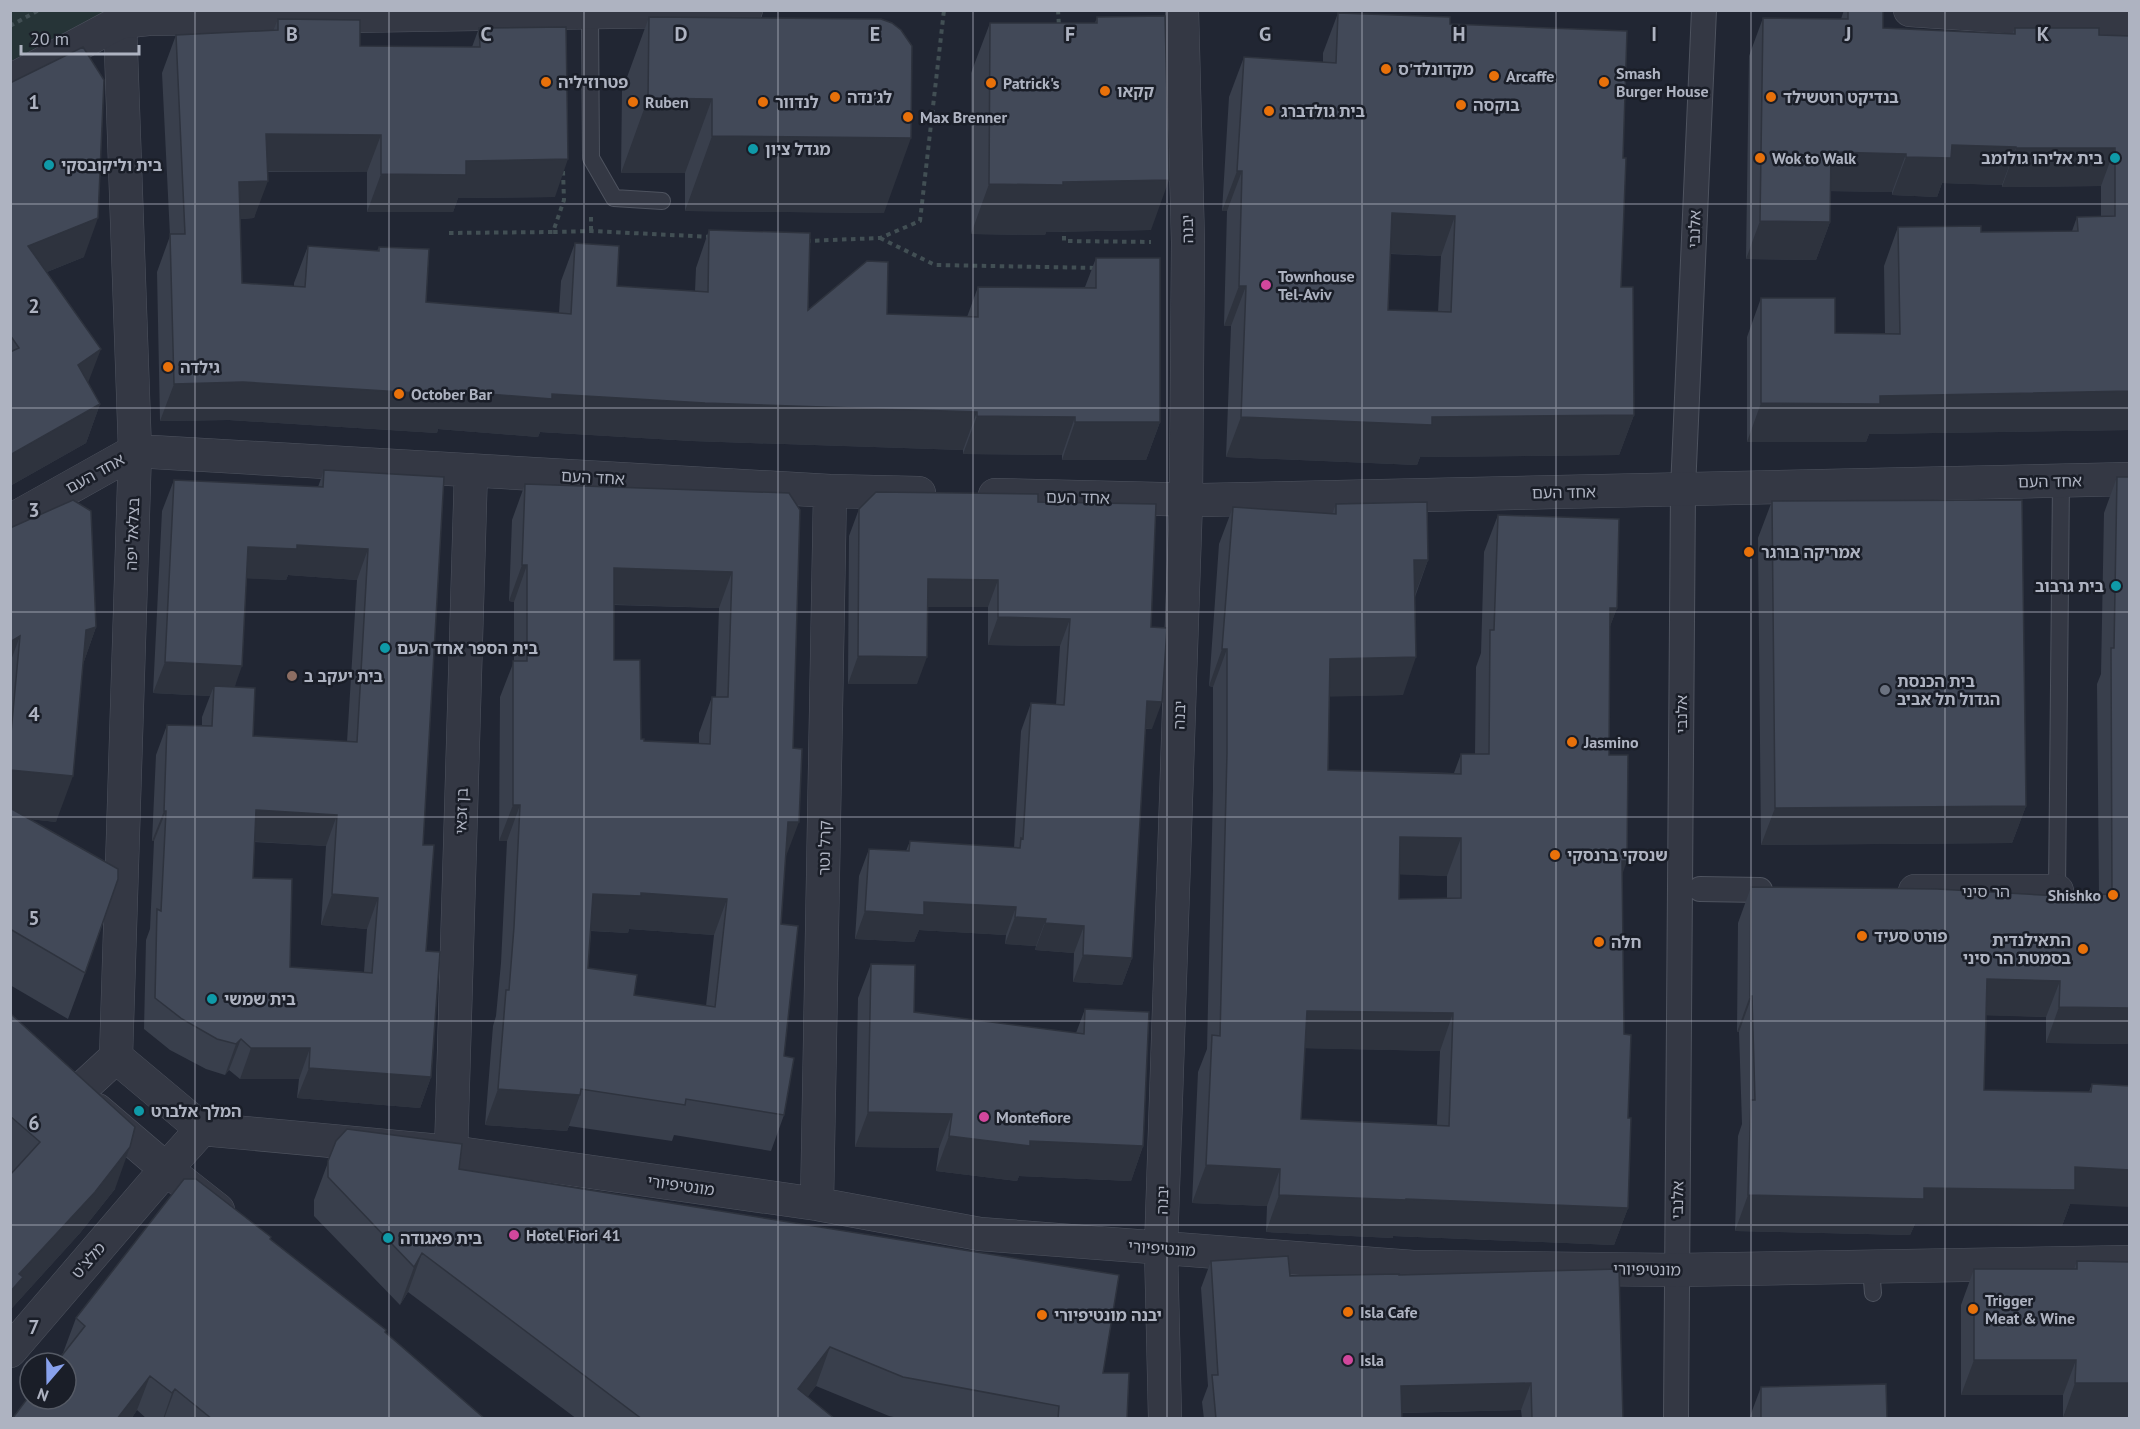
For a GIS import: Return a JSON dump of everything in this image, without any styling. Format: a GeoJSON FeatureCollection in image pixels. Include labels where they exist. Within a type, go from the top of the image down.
{"type":"FeatureCollection","features":[{"type":"Feature","properties":{"kind":"street"},"geometry":{"type":"LineString","coordinates":[[10,81],[129,17],[746,10]]}},
{"type":"Feature","properties":{"kind":"street","name":"יבנה"},"geometry":{"type":"LineString","coordinates":[[1166,1419],[1161,1248],[1186,500],[1188,242],[1182,10]]}},
{"type":"Feature","properties":{"kind":"street","name":"אלנבי"},"geometry":{"type":"LineString","coordinates":[[1676,1419],[1683,489],[1704,10]]}},
{"type":"Feature","properties":{"kind":"street"},"geometry":{"type":"LineString","coordinates":[[1910,10],[2130,26]]}},
{"type":"Feature","properties":{"kind":"street","name":"בצלאל יפה"},"geometry":{"type":"LineString","coordinates":[[116,1057],[135,451],[121,63],[129,17]]}},
{"type":"Feature","properties":{"kind":"street","name":"אחד העם"},"geometry":{"type":"LineString","coordinates":[[10,521],[135,451],[830,491],[1186,500],[2130,479]]}},
{"type":"Feature","properties":{"kind":"street","name":"בן זכאי"},"geometry":{"type":"LineString","coordinates":[[451,1152],[471,470]]}},
{"type":"Feature","properties":{"kind":"street","name":"קרל נטר"},"geometry":{"type":"LineString","coordinates":[[817,1204],[830,491]]}},
{"type":"Feature","properties":{"kind":"street"},"geometry":{"type":"LineString","coordinates":[[1700,889],[1772,890]]}},
{"type":"Feature","properties":{"kind":"street","name":"הר סיני"},"geometry":{"type":"LineString","coordinates":[[1891,891],[2057,891]]}},
{"type":"Feature","properties":{"kind":"street"},"geometry":{"type":"LineString","coordinates":[[77,1093],[116,1057],[202,1129]]}},
{"type":"Feature","properties":{"kind":"street"},"geometry":{"type":"LineString","coordinates":[[52,1072],[166,1169],[240,1228]]}},
{"type":"Feature","properties":{"kind":"street","name":"מונטיפיורי"},"geometry":{"type":"LineString","coordinates":[[202,1129],[451,1152],[817,1204],[980,1234],[1413,1267],[1677,1270],[1872,1281],[2130,1262]]}},
{"type":"Feature","properties":{"kind":"street","name":"מלצ'ט"},"geometry":{"type":"LineString","coordinates":[[10,1351],[202,1129]]}},
{"type":"Feature","properties":{"kind":"lane"},"geometry":{"type":"LineString","coordinates":[[590,13],[591,158],[614,198],[662,201]]}},
{"type":"Feature","properties":{"kind":"lane"},"geometry":{"type":"LineString","coordinates":[[2057,891],[2061,481]]}},
{"type":"Feature","properties":{"kind":"path"},"geometry":{"type":"LineString","coordinates":[[10,26],[39,10]]}},
{"type":"Feature","properties":{"kind":"path"},"geometry":{"type":"LineString","coordinates":[[799,241],[880,238],[920,221],[944,10]]}},
{"type":"Feature","properties":{"kind":"path"},"geometry":{"type":"LineString","coordinates":[[1058,10],[1059,33]]}},
{"type":"Feature","properties":{"kind":"path"},"geometry":{"type":"LineString","coordinates":[[1064,218],[1065,241],[1188,242]]}},
{"type":"Feature","properties":{"kind":"path"},"geometry":{"type":"LineString","coordinates":[[449,233],[553,232]]}},
{"type":"Feature","properties":{"kind":"path"},"geometry":{"type":"LineString","coordinates":[[626,234],[720,238]]}},
{"type":"Feature","properties":{"kind":"path"},"geometry":{"type":"LineString","coordinates":[[880,238],[935,266],[1106,268]]}},
{"type":"Feature","properties":{"kind":"shaded area"},"geometry":{"type":"Polygon","coordinates":[[[11,10],[106,10],[106,11],[11,61],[11,10]]]}},
{"type":"Feature","properties":{"kind":"building"},"geometry":{"type":"Polygon","coordinates":[[[1848,10],[1883,10],[1883,28],[2015,34],[2015,28],[2099,28],[2099,35],[2130,36],[2130,391],[1880,396],[1880,404],[1761,403],[1761,298],[1835,298],[1835,333],[1900,334],[1898,227],[1981,226],[1981,232],[2078,231],[2077,217],[2115,216],[2115,148],[2016,148],[1952,145],[1951,158],[1831,152],[1830,222],[1760,221],[1763,18],[1848,19],[1848,10]]]}},
{"type":"Feature","properties":{"kind":"building"},"geometry":{"type":"Polygon","coordinates":[[[1338,13],[1450,17],[1450,24],[1627,31],[1623,158],[1626,158],[1621,287],[1633,287],[1634,415],[1432,417],[1432,425],[1241,417],[1246,286],[1239,286],[1242,171],[1237,171],[1244,57],[1336,63],[1338,13]],[[1392,213],[1388,310],[1451,312],[1455,216],[1392,213]]]}},
{"type":"Feature","properties":{"kind":"building"},"geometry":{"type":"Polygon","coordinates":[[[1165,16],[1169,180],[1063,182],[1063,185],[989,184],[990,23],[1097,23],[1097,17],[1165,16]]]}},
{"type":"Feature","properties":{"kind":"building"},"geometry":{"type":"Polygon","coordinates":[[[649,17],[881,19],[892,23],[901,30],[912,46],[911,138],[712,136],[712,99],[648,98],[649,17]]]}},
{"type":"Feature","properties":{"kind":"building"},"geometry":{"type":"Polygon","coordinates":[[[278,19],[360,20],[360,46],[480,47],[479,28],[566,27],[568,159],[466,161],[466,175],[381,174],[381,135],[266,134],[268,181],[239,182],[242,283],[305,287],[308,246],[379,251],[379,247],[429,249],[426,302],[571,314],[575,243],[619,246],[617,286],[708,292],[709,230],[810,233],[808,310],[867,261],[888,262],[887,314],[978,317],[978,287],[1096,288],[1096,258],[1160,258],[1160,422],[1075,422],[1075,417],[977,416],[977,412],[705,403],[552,394],[552,399],[451,391],[450,395],[243,382],[174,384],[170,234],[185,234],[176,35],[278,30],[278,19]]]}},
{"type":"Feature","properties":{"kind":"building"},"geometry":{"type":"Polygon","coordinates":[[[83,47],[104,80],[98,218],[28,246],[101,349],[78,365],[100,404],[10,455],[10,352],[19,348],[10,335],[10,83],[83,47]]]}},
{"type":"Feature","properties":{"kind":"building","name":"בית יעקב ב"},"geometry":{"type":"Polygon","coordinates":[[[324,470],[444,477],[423,845],[434,845],[426,951],[440,952],[431,1077],[309,1068],[310,1048],[251,1048],[241,1039],[236,1044],[217,1039],[182,1019],[155,998],[157,909],[161,911],[166,811],[164,811],[167,725],[212,726],[214,686],[255,688],[253,736],[357,742],[368,549],[297,545],[297,549],[248,547],[242,666],[165,662],[174,480],[323,487],[324,470]],[[256,810],[253,878],[292,879],[290,967],[372,973],[378,898],[332,894],[337,815],[256,810]]]}},
{"type":"Feature","properties":{"kind":"building"},"geometry":{"type":"Polygon","coordinates":[[[2117,477],[2130,477],[2130,1008],[2059,1007],[2060,981],[1987,979],[1984,1090],[2091,1092],[2092,1084],[2130,1086],[2130,1170],[2075,1167],[2075,1190],[1924,1188],[1924,1199],[1748,1195],[1751,1100],[1755,1100],[1752,996],[1750,996],[1751,887],[1937,889],[2060,896],[2112,894],[2111,648],[2114,648],[2117,477]]]}},
{"type":"Feature","properties":{"kind":"building"},"geometry":{"type":"Polygon","coordinates":[[[525,484],[789,493],[800,510],[793,748],[802,749],[799,822],[788,822],[781,924],[798,926],[784,1056],[794,1058],[784,1115],[686,1099],[685,1105],[581,1089],[580,1095],[498,1089],[514,927],[520,805],[513,805],[513,661],[527,661],[527,565],[522,565],[525,484]],[[614,568],[614,660],[640,660],[641,739],[710,744],[712,697],[728,697],[732,572],[614,568]],[[641,893],[641,896],[593,894],[588,968],[637,975],[634,995],[715,1007],[727,899],[641,893]]]}},
{"type":"Feature","properties":{"kind":"building"},"geometry":{"type":"Polygon","coordinates":[[[876,492],[1038,494],[1038,502],[1156,504],[1151,627],[1167,628],[1162,702],[1147,701],[1132,958],[1083,955],[1084,926],[1045,923],[1046,919],[1015,917],[1016,907],[924,902],[924,915],[865,911],[869,849],[909,851],[910,841],[1020,848],[1021,838],[1023,839],[1031,703],[1064,705],[1070,619],[998,617],[998,580],[928,579],[927,657],[858,656],[859,509],[876,492]]]}},
{"type":"Feature","properties":{"kind":"building"},"geometry":{"type":"Polygon","coordinates":[[[73,500],[91,511],[96,627],[86,630],[73,776],[10,770],[10,744],[20,636],[10,642],[10,528],[73,500]]]}},
{"type":"Feature","properties":{"kind":"building","name":"בית הכנסת הגדול תל אביב"},"geometry":{"type":"Polygon","coordinates":[[[2022,500],[2026,806],[1775,808],[1772,501],[2022,500]]]}},
{"type":"Feature","properties":{"kind":"building"},"geometry":{"type":"Polygon","coordinates":[[[1427,502],[1428,560],[1414,560],[1416,657],[1330,659],[1328,770],[1461,774],[1461,754],[1489,754],[1490,630],[1494,630],[1498,515],[1619,519],[1617,608],[1610,608],[1609,755],[1628,755],[1627,861],[1622,861],[1624,1034],[1631,1035],[1628,1208],[1279,1195],[1280,1169],[1206,1165],[1212,1035],[1220,1036],[1227,753],[1227,649],[1222,649],[1233,507],[1336,514],[1336,504],[1427,502]],[[1400,837],[1399,899],[1461,898],[1461,838],[1400,837]],[[1307,1011],[1301,1119],[1449,1126],[1453,1013],[1307,1011]]]}},
{"type":"Feature","properties":{"kind":"building"},"geometry":{"type":"Polygon","coordinates":[[[10,808],[118,869],[118,879],[85,973],[10,929],[10,808]]]}},
{"type":"Feature","properties":{"kind":"building"},"geometry":{"type":"Polygon","coordinates":[[[871,964],[915,965],[914,1012],[1084,1034],[1085,1009],[1149,1012],[1143,1146],[1030,1141],[1030,1146],[949,1136],[952,1114],[868,1112],[871,964]]]}},
{"type":"Feature","properties":{"kind":"building"},"geometry":{"type":"Polygon","coordinates":[[[12,1015],[135,1127],[130,1147],[95,1192],[19,1274],[23,1277],[10,1292],[10,1175],[40,1142],[10,1116],[10,1016],[12,1015]]]}},
{"type":"Feature","properties":{"kind":"building"},"geometry":{"type":"Polygon","coordinates":[[[347,1129],[462,1144],[459,1169],[1119,1275],[1103,1373],[1129,1373],[1127,1418],[1134,1419],[1058,1419],[1059,1406],[903,1377],[830,1347],[798,1389],[835,1419],[642,1419],[422,1253],[414,1267],[328,1177],[328,1161],[336,1141],[347,1129]]]}},
{"type":"Feature","properties":{"kind":"building"},"geometry":{"type":"Polygon","coordinates":[[[184,1179],[196,1179],[386,1330],[385,1332],[485,1419],[212,1419],[175,1389],[172,1393],[150,1376],[117,1419],[12,1419],[18,1411],[78,1411],[78,1351],[65,1351],[85,1326],[76,1318],[184,1179]]]}},
{"type":"Feature","properties":{"kind":"building"},"geometry":{"type":"Polygon","coordinates":[[[1288,1256],[1290,1276],[1619,1269],[1623,1419],[1532,1419],[1531,1383],[1401,1386],[1402,1419],[1216,1419],[1212,1375],[1218,1375],[1211,1261],[1288,1256]]]}},
{"type":"Feature","properties":{"kind":"building"},"geometry":{"type":"Polygon","coordinates":[[[2077,1261],[2130,1262],[2130,1383],[2075,1383],[2076,1360],[1974,1360],[1974,1269],[2077,1269],[2077,1261]]]}},
{"type":"Feature","properties":{"kind":"building"},"geometry":{"type":"Polygon","coordinates":[[[1886,1384],[1887,1419],[1761,1419],[1761,1387],[1886,1384]]]}},
{"type":"Feature","properties":{"kind":"place","name":"מקדונלד'ס"},"geometry":{"type":"Point","coordinates":[1386,69]}},
{"type":"Feature","properties":{"kind":"place","name":"Arcaffe"},"geometry":{"type":"Point","coordinates":[1494,76]}},
{"type":"Feature","properties":{"kind":"place","name":"פטרוזיליה"},"geometry":{"type":"Point","coordinates":[546,82]}},
{"type":"Feature","properties":{"kind":"place","name":"Smash Burger House"},"geometry":{"type":"Point","coordinates":[1604,82]}},
{"type":"Feature","properties":{"kind":"place","name":"Patrick's"},"geometry":{"type":"Point","coordinates":[991,83]}},
{"type":"Feature","properties":{"kind":"place","name":"קקאו"},"geometry":{"type":"Point","coordinates":[1105,91]}},
{"type":"Feature","properties":{"kind":"place","name":"לג'נדה"},"geometry":{"type":"Point","coordinates":[835,97]}},
{"type":"Feature","properties":{"kind":"place","name":"בנדיקט רוטשילד"},"geometry":{"type":"Point","coordinates":[1771,97]}},
{"type":"Feature","properties":{"kind":"place","name":"Ruben"},"geometry":{"type":"Point","coordinates":[633,102]}},
{"type":"Feature","properties":{"kind":"place","name":"לנדוור"},"geometry":{"type":"Point","coordinates":[763,102]}},
{"type":"Feature","properties":{"kind":"place","name":"בוקסה"},"geometry":{"type":"Point","coordinates":[1461,105]}},
{"type":"Feature","properties":{"kind":"place","name":"בית גולדברג"},"geometry":{"type":"Point","coordinates":[1269,111]}},
{"type":"Feature","properties":{"kind":"place","name":"Max Brenner"},"geometry":{"type":"Point","coordinates":[908,117]}},
{"type":"Feature","properties":{"kind":"place","name":"מגדל ציון"},"geometry":{"type":"Point","coordinates":[753,149]}},
{"type":"Feature","properties":{"kind":"place","name":"Wok to Walk"},"geometry":{"type":"Point","coordinates":[1760,158]}},
{"type":"Feature","properties":{"kind":"place","name":"בית אליהו גולומב"},"geometry":{"type":"Point","coordinates":[2115,158]}},
{"type":"Feature","properties":{"kind":"place","name":"בית וליקובסקי"},"geometry":{"type":"Point","coordinates":[49,165]}},
{"type":"Feature","properties":{"kind":"place","name":"Townhouse Tel-Aviv"},"geometry":{"type":"Point","coordinates":[1266,285]}},
{"type":"Feature","properties":{"kind":"place","name":"גילדה"},"geometry":{"type":"Point","coordinates":[168,367]}},
{"type":"Feature","properties":{"kind":"place","name":"October Bar"},"geometry":{"type":"Point","coordinates":[399,394]}},
{"type":"Feature","properties":{"kind":"place","name":"אמריקה בורגר"},"geometry":{"type":"Point","coordinates":[1749,552]}},
{"type":"Feature","properties":{"kind":"place","name":"בית גרבוב"},"geometry":{"type":"Point","coordinates":[2116,586]}},
{"type":"Feature","properties":{"kind":"place","name":"בית הספר אחד העם"},"geometry":{"type":"Point","coordinates":[385,648]}},
{"type":"Feature","properties":{"kind":"place","name":"בית יעקב ב"},"geometry":{"type":"Point","coordinates":[292,676]}},
{"type":"Feature","properties":{"kind":"place","name":"בית הכנסת הגדול תל אביב"},"geometry":{"type":"Point","coordinates":[1885,690]}},
{"type":"Feature","properties":{"kind":"place","name":"Jasmino"},"geometry":{"type":"Point","coordinates":[1572,742]}},
{"type":"Feature","properties":{"kind":"place","name":"שנסקי ברנסקי"},"geometry":{"type":"Point","coordinates":[1555,855]}},
{"type":"Feature","properties":{"kind":"place","name":"Shishko"},"geometry":{"type":"Point","coordinates":[2113,895]}},
{"type":"Feature","properties":{"kind":"place","name":"פורט סעיד"},"geometry":{"type":"Point","coordinates":[1862,936]}},
{"type":"Feature","properties":{"kind":"place","name":"חלה"},"geometry":{"type":"Point","coordinates":[1599,942]}},
{"type":"Feature","properties":{"kind":"place","name":"התאילנדית בסמטת הר סיני"},"geometry":{"type":"Point","coordinates":[2083,949]}},
{"type":"Feature","properties":{"kind":"place","name":"בית שמשי"},"geometry":{"type":"Point","coordinates":[212,999]}},
{"type":"Feature","properties":{"kind":"place","name":"המלך אלברט"},"geometry":{"type":"Point","coordinates":[139,1111]}},
{"type":"Feature","properties":{"kind":"place","name":"Montefiore"},"geometry":{"type":"Point","coordinates":[984,1117]}},
{"type":"Feature","properties":{"kind":"place","name":"Hotel Fiori 41"},"geometry":{"type":"Point","coordinates":[514,1235]}},
{"type":"Feature","properties":{"kind":"place","name":"בית פאגודה"},"geometry":{"type":"Point","coordinates":[388,1238]}},
{"type":"Feature","properties":{"kind":"place","name":"Trigger Meat & Wine"},"geometry":{"type":"Point","coordinates":[1973,1309]}},
{"type":"Feature","properties":{"kind":"place","name":"Isla Cafe"},"geometry":{"type":"Point","coordinates":[1348,1312]}},
{"type":"Feature","properties":{"kind":"place","name":"יבנה מונטיפיורי"},"geometry":{"type":"Point","coordinates":[1042,1315]}},
{"type":"Feature","properties":{"kind":"place","name":"Isla"},"geometry":{"type":"Point","coordinates":[1348,1360]}}]}
